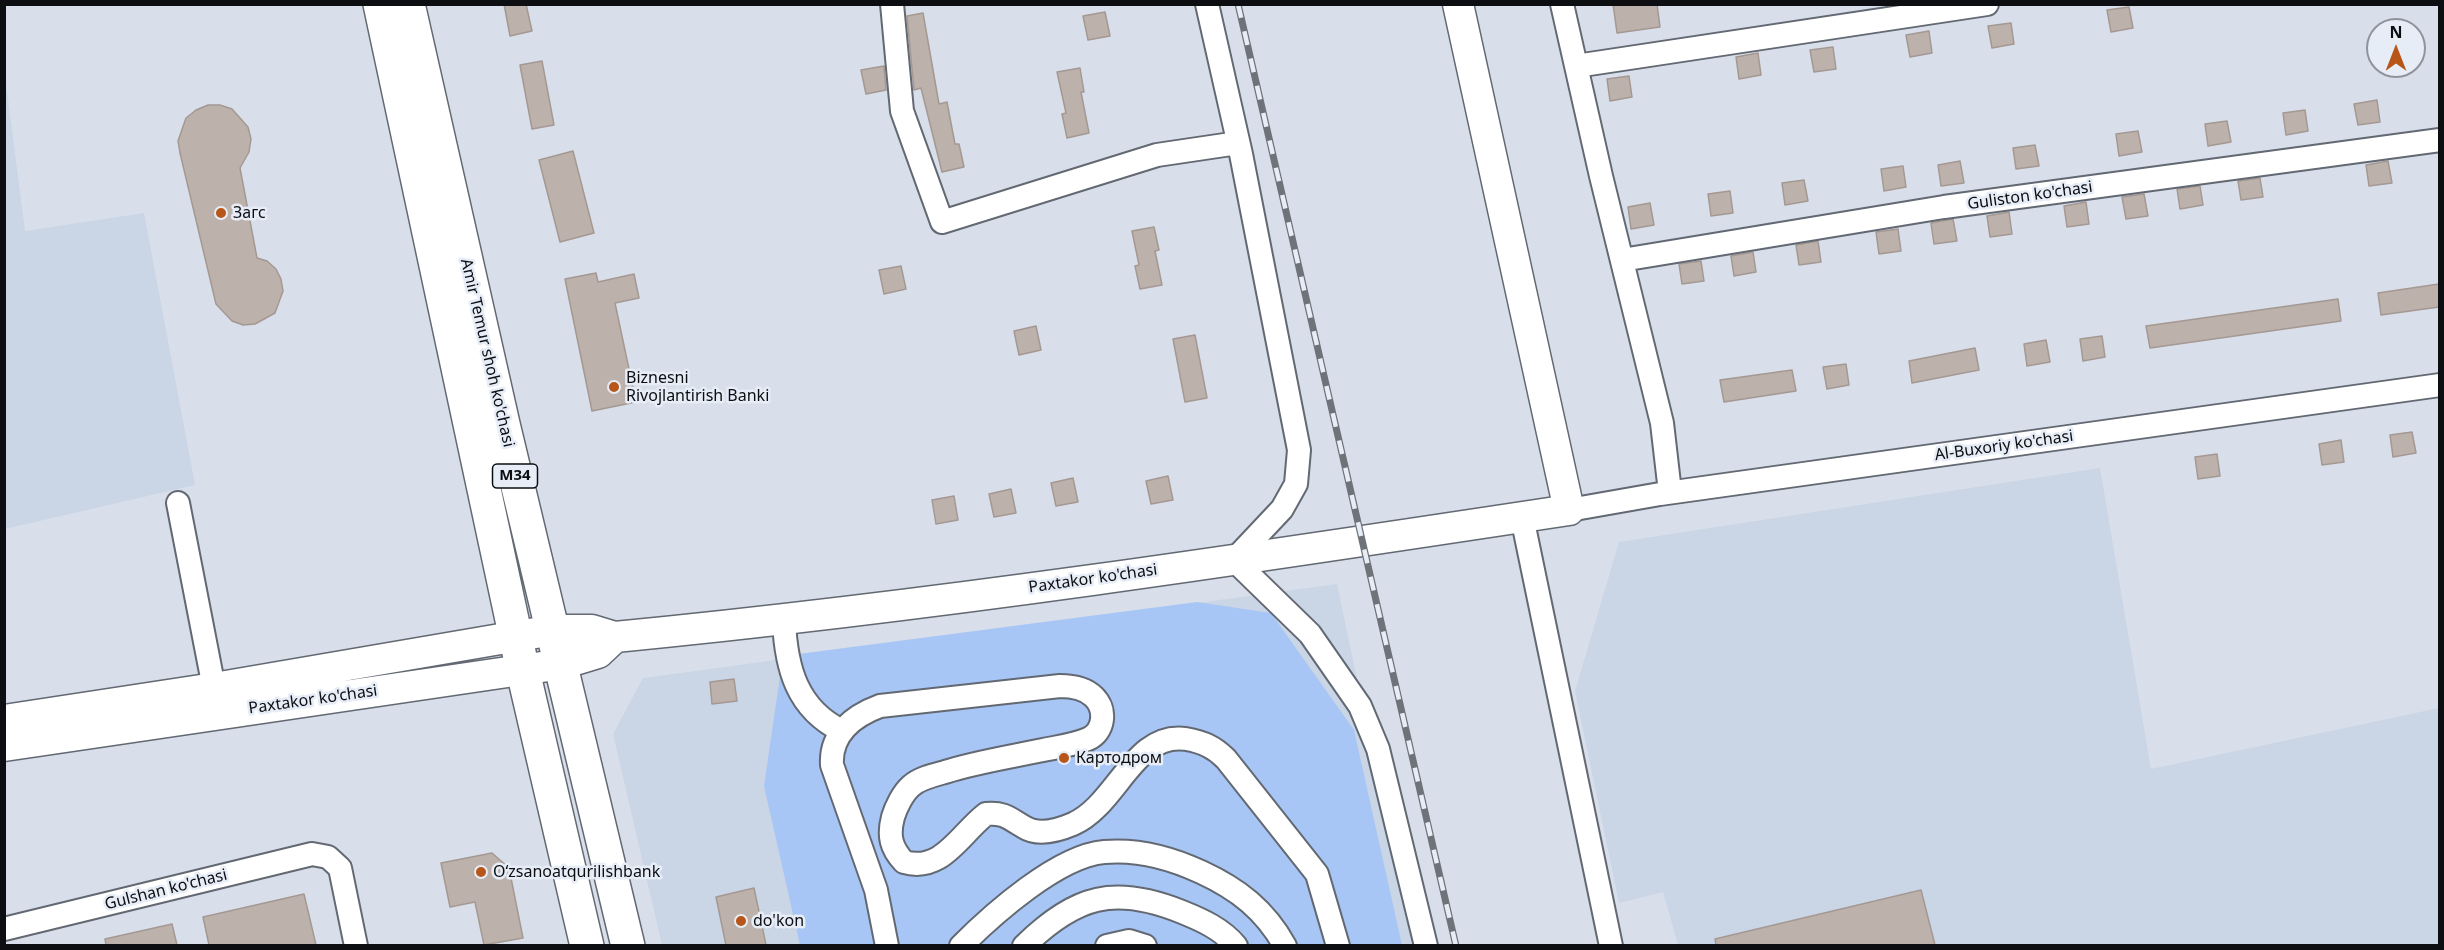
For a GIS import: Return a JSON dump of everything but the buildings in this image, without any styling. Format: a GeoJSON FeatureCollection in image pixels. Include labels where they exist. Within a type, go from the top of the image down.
{"type":"FeatureCollection","features":[{"type":"Feature","properties":{"kind":"highway","name":"Amir Temur shoh ko'chasi"},"geometry":{"type":"LineString","coordinates":[[380,4],[523,671],[587,945]]}},
{"type":"Feature","properties":{"kind":"highway","name":"Amir Temur shoh ko'chasi"},"geometry":{"type":"LineString","coordinates":[[408,4],[503,424],[628,945]]}},
{"type":"Feature","properties":{"kind":"main road"},"geometry":{"type":"LineString","coordinates":[[1458,4],[1569,510]]}},
{"type":"Feature","properties":{"kind":"main road","name":"Paxtakor ko'chasi"},"geometry":{"type":"LineString","coordinates":[[4,720],[214,688],[553,630],[591,630],[615,638],[784,621],[1234,560],[1569,510]]}},
{"type":"Feature","properties":{"kind":"main road","name":"Paxtakor ko'chasi"},"geometry":{"type":"LineString","coordinates":[[4,746],[523,671],[562,664],[598,653],[615,638]]}},
{"type":"Feature","properties":{"kind":"street"},"geometry":{"type":"LineString","coordinates":[[892,4],[902,111],[942,222],[1157,155],[1238,143]]}},
{"type":"Feature","properties":{"kind":"street"},"geometry":{"type":"LineString","coordinates":[[1207,4],[1238,143],[1299,450],[1296,484],[1282,508],[1234,560],[1310,634],[1360,706],[1378,749],[1426,945]]}},
{"type":"Feature","properties":{"kind":"street"},"geometry":{"type":"LineString","coordinates":[[1562,4],[1662,423],[1670,492]]}},
{"type":"Feature","properties":{"kind":"street"},"geometry":{"type":"LineString","coordinates":[[1576,66],[1987,4]]}},
{"type":"Feature","properties":{"kind":"street","name":"Guliston ko'chasi"},"geometry":{"type":"LineString","coordinates":[[1622,260],[1944,207],[2439,140]]}},
{"type":"Feature","properties":{"kind":"street","name":"Al-Buxoriy ko'chasi"},"geometry":{"type":"LineString","coordinates":[[1569,510],[1670,492],[2439,385]]}},
{"type":"Feature","properties":{"kind":"street"},"geometry":{"type":"LineString","coordinates":[[178,503],[214,688]]}},
{"type":"Feature","properties":{"kind":"street"},"geometry":{"type":"LineString","coordinates":[[1522,517],[1611,945]]}},
{"type":"Feature","properties":{"kind":"street"},"geometry":{"type":"LineString","coordinates":[[784,621],[787,657],[796,687],[810,709],[842,731]]}},
{"type":"Feature","properties":{"kind":"street"},"geometry":{"type":"LineString","coordinates":[[887,945],[882,911],[832,765],[831,754],[842,731],[862,712],[880,706],[1060,686],[1075,687],[1095,698],[1101,709],[1101,728],[1095,735],[1075,744],[957,768],[926,777],[911,786],[894,812],[890,827],[891,843],[904,862],[915,865],[938,860],[986,814],[1005,815],[1025,828],[1038,831],[1073,824],[1089,816],[1100,806],[1146,750],[1156,742],[1168,738],[1198,741],[1215,749],[1226,759],[1311,864],[1324,892],[1338,945]]}},
{"type":"Feature","properties":{"kind":"street"},"geometry":{"type":"LineString","coordinates":[[961,945],[994,914],[1047,876],[1084,857],[1102,852],[1146,854],[1169,860],[1233,888],[1253,903],[1285,945]]}},
{"type":"Feature","properties":{"kind":"street","name":"Gulshan ko'chasi"},"geometry":{"type":"LineString","coordinates":[[4,929],[312,854],[328,856],[340,868],[356,945]]}},
{"type":"Feature","properties":{"kind":"street"},"geometry":{"type":"LineString","coordinates":[[1024,945],[1046,926],[1083,905],[1101,898],[1133,896],[1194,917],[1225,935],[1236,945]]}},
{"type":"Feature","properties":{"kind":"street"},"geometry":{"type":"LineString","coordinates":[[1107,945],[1129,941],[1145,945]]}},
{"type":"Feature","properties":{"kind":"shaded area"},"geometry":{"type":"Polygon","coordinates":[[[4,68],[25,231],[144,213],[195,485],[5,529],[4,68]]]}},
{"type":"Feature","properties":{"kind":"shaded area"},"geometry":{"type":"Polygon","coordinates":[[[2100,468],[2151,769],[2439,708],[2439,945],[1678,945],[1663,892],[1619,903],[1575,691],[1619,542],[2100,468]]]}},
{"type":"Feature","properties":{"kind":"shaded area","name":"Картодром"},"geometry":{"type":"Polygon","coordinates":[[[1337,584],[1413,945],[662,945],[613,734],[643,678],[1337,584]]]}},
{"type":"Feature","properties":{"kind":"shaded area","name":"Картодром"},"geometry":{"type":"Polygon","coordinates":[[[1197,602],[1271,613],[1354,730],[1402,945],[800,945],[764,786],[783,656],[1197,602]]]}},
{"type":"Feature","properties":{"kind":"railway"},"geometry":{"type":"LineString","coordinates":[[1238,4],[1456,946]]}},
{"type":"Feature","properties":{"kind":"place","name":"Загс"},"geometry":{"type":"Point","coordinates":[221,213]}},
{"type":"Feature","properties":{"kind":"place","name":"Biznesni Rivojlantirish Banki"},"geometry":{"type":"Point","coordinates":[614,387]}},
{"type":"Feature","properties":{"kind":"place","name":"Картодром"},"geometry":{"type":"Point","coordinates":[1064,758]}},
{"type":"Feature","properties":{"kind":"place","name":"Oʻzsanoatqurilishbank"},"geometry":{"type":"Point","coordinates":[481,872]}},
{"type":"Feature","properties":{"kind":"place","name":"do'kon"},"geometry":{"type":"Point","coordinates":[741,921]}}]}
